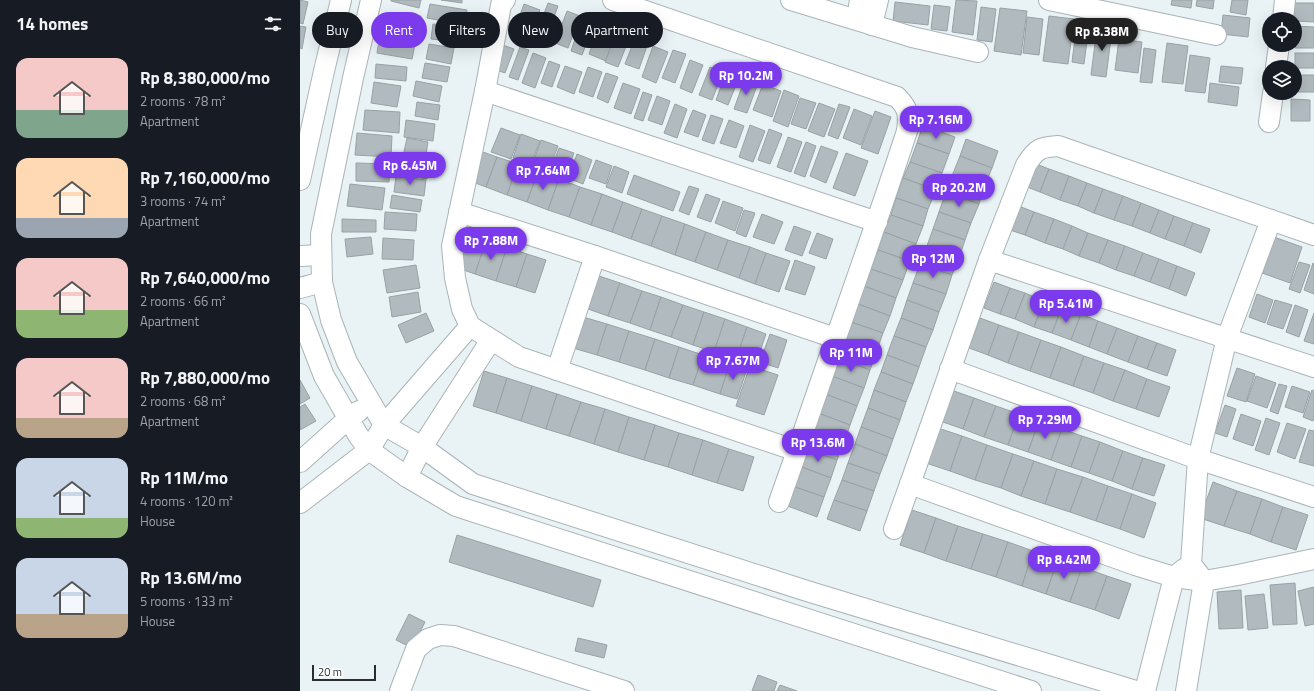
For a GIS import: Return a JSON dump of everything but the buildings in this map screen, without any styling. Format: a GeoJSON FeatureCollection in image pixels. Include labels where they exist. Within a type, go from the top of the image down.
{"type":"FeatureCollection","features":[{"type":"Feature","properties":{"kind":"street"},"geometry":{"type":"LineString","coordinates":[[300,180],[341,0]]}},
{"type":"Feature","properties":{"kind":"street"},"geometry":{"type":"LineString","coordinates":[[371,0],[353,78],[321,234],[321,255],[322,282],[331,320],[347,362],[384,425],[422,447],[473,484],[807,591],[1136,691]]}},
{"type":"Feature","properties":{"kind":"street"},"geometry":{"type":"LineString","coordinates":[[505,0],[501,5],[485,90],[452,246],[455,278],[462,309],[470,326],[519,357],[797,451]]}},
{"type":"Feature","properties":{"kind":"street"},"geometry":{"type":"LineString","coordinates":[[613,0],[897,97],[905,105],[909,118],[907,131],[877,222],[835,338],[779,502]]}},
{"type":"Feature","properties":{"kind":"street"},"geometry":{"type":"LineString","coordinates":[[791,0],[912,37],[978,52]]}},
{"type":"Feature","properties":{"kind":"street"},"geometry":{"type":"LineString","coordinates":[[860,0],[864,22]]}},
{"type":"Feature","properties":{"kind":"street"},"geometry":{"type":"LineString","coordinates":[[864,22],[878,0]]}},
{"type":"Feature","properties":{"kind":"street"},"geometry":{"type":"LineString","coordinates":[[1049,0],[1216,35]]}},
{"type":"Feature","properties":{"kind":"street"},"geometry":{"type":"LineString","coordinates":[[1284,12],[1285,0]]}},
{"type":"Feature","properties":{"kind":"street"},"geometry":{"type":"LineString","coordinates":[[324,71],[353,78]]}},
{"type":"Feature","properties":{"kind":"street"},"geometry":{"type":"LineString","coordinates":[[485,90],[877,222]]}},
{"type":"Feature","properties":{"kind":"street"},"geometry":{"type":"LineString","coordinates":[[1269,122],[1272,100]]}},
{"type":"Feature","properties":{"kind":"street"},"geometry":{"type":"LineString","coordinates":[[894,529],[989,260],[1026,165],[1034,152],[1046,146],[1058,146],[1314,235]]}},
{"type":"Feature","properties":{"kind":"street"},"geometry":{"type":"LineString","coordinates":[[459,212],[835,338]]}},
{"type":"Feature","properties":{"kind":"street"},"geometry":{"type":"LineString","coordinates":[[1186,691],[1204,581],[1190,564],[1198,459],[1227,338],[1271,220]]}},
{"type":"Feature","properties":{"kind":"street"},"geometry":{"type":"LineString","coordinates":[[300,256],[321,255]]}},
{"type":"Feature","properties":{"kind":"street"},"geometry":{"type":"LineString","coordinates":[[557,370],[594,256]]}},
{"type":"Feature","properties":{"kind":"street"},"geometry":{"type":"LineString","coordinates":[[989,260],[1314,367]]}},
{"type":"Feature","properties":{"kind":"street"},"geometry":{"type":"LineString","coordinates":[[300,288],[322,282]]}},
{"type":"Feature","properties":{"kind":"street"},"geometry":{"type":"LineString","coordinates":[[300,314],[324,376],[358,435],[369,450],[407,477],[456,506],[1031,691]]}},
{"type":"Feature","properties":{"kind":"street"},"geometry":{"type":"LineString","coordinates":[[300,504],[369,450],[384,425],[470,326]]}},
{"type":"Feature","properties":{"kind":"street"},"geometry":{"type":"LineString","coordinates":[[407,477],[422,447],[491,340]]}},
{"type":"Feature","properties":{"kind":"street"},"geometry":{"type":"LineString","coordinates":[[950,369],[1198,459],[1314,497]]}},
{"type":"Feature","properties":{"kind":"street"},"geometry":{"type":"LineString","coordinates":[[300,462],[349,418],[371,403]]}},
{"type":"Feature","properties":{"kind":"street"},"geometry":{"type":"LineString","coordinates":[[910,484],[1135,565],[1174,577],[1204,581],[1314,559]]}},
{"type":"Feature","properties":{"kind":"street"},"geometry":{"type":"LineString","coordinates":[[1145,691],[1174,577],[1190,564]]}},
{"type":"Feature","properties":{"kind":"street"},"geometry":{"type":"LineString","coordinates":[[799,617],[807,591]]}},
{"type":"Feature","properties":{"kind":"street"},"geometry":{"type":"LineString","coordinates":[[400,691],[416,649],[428,639],[440,635],[454,636],[624,691]]}}]}
